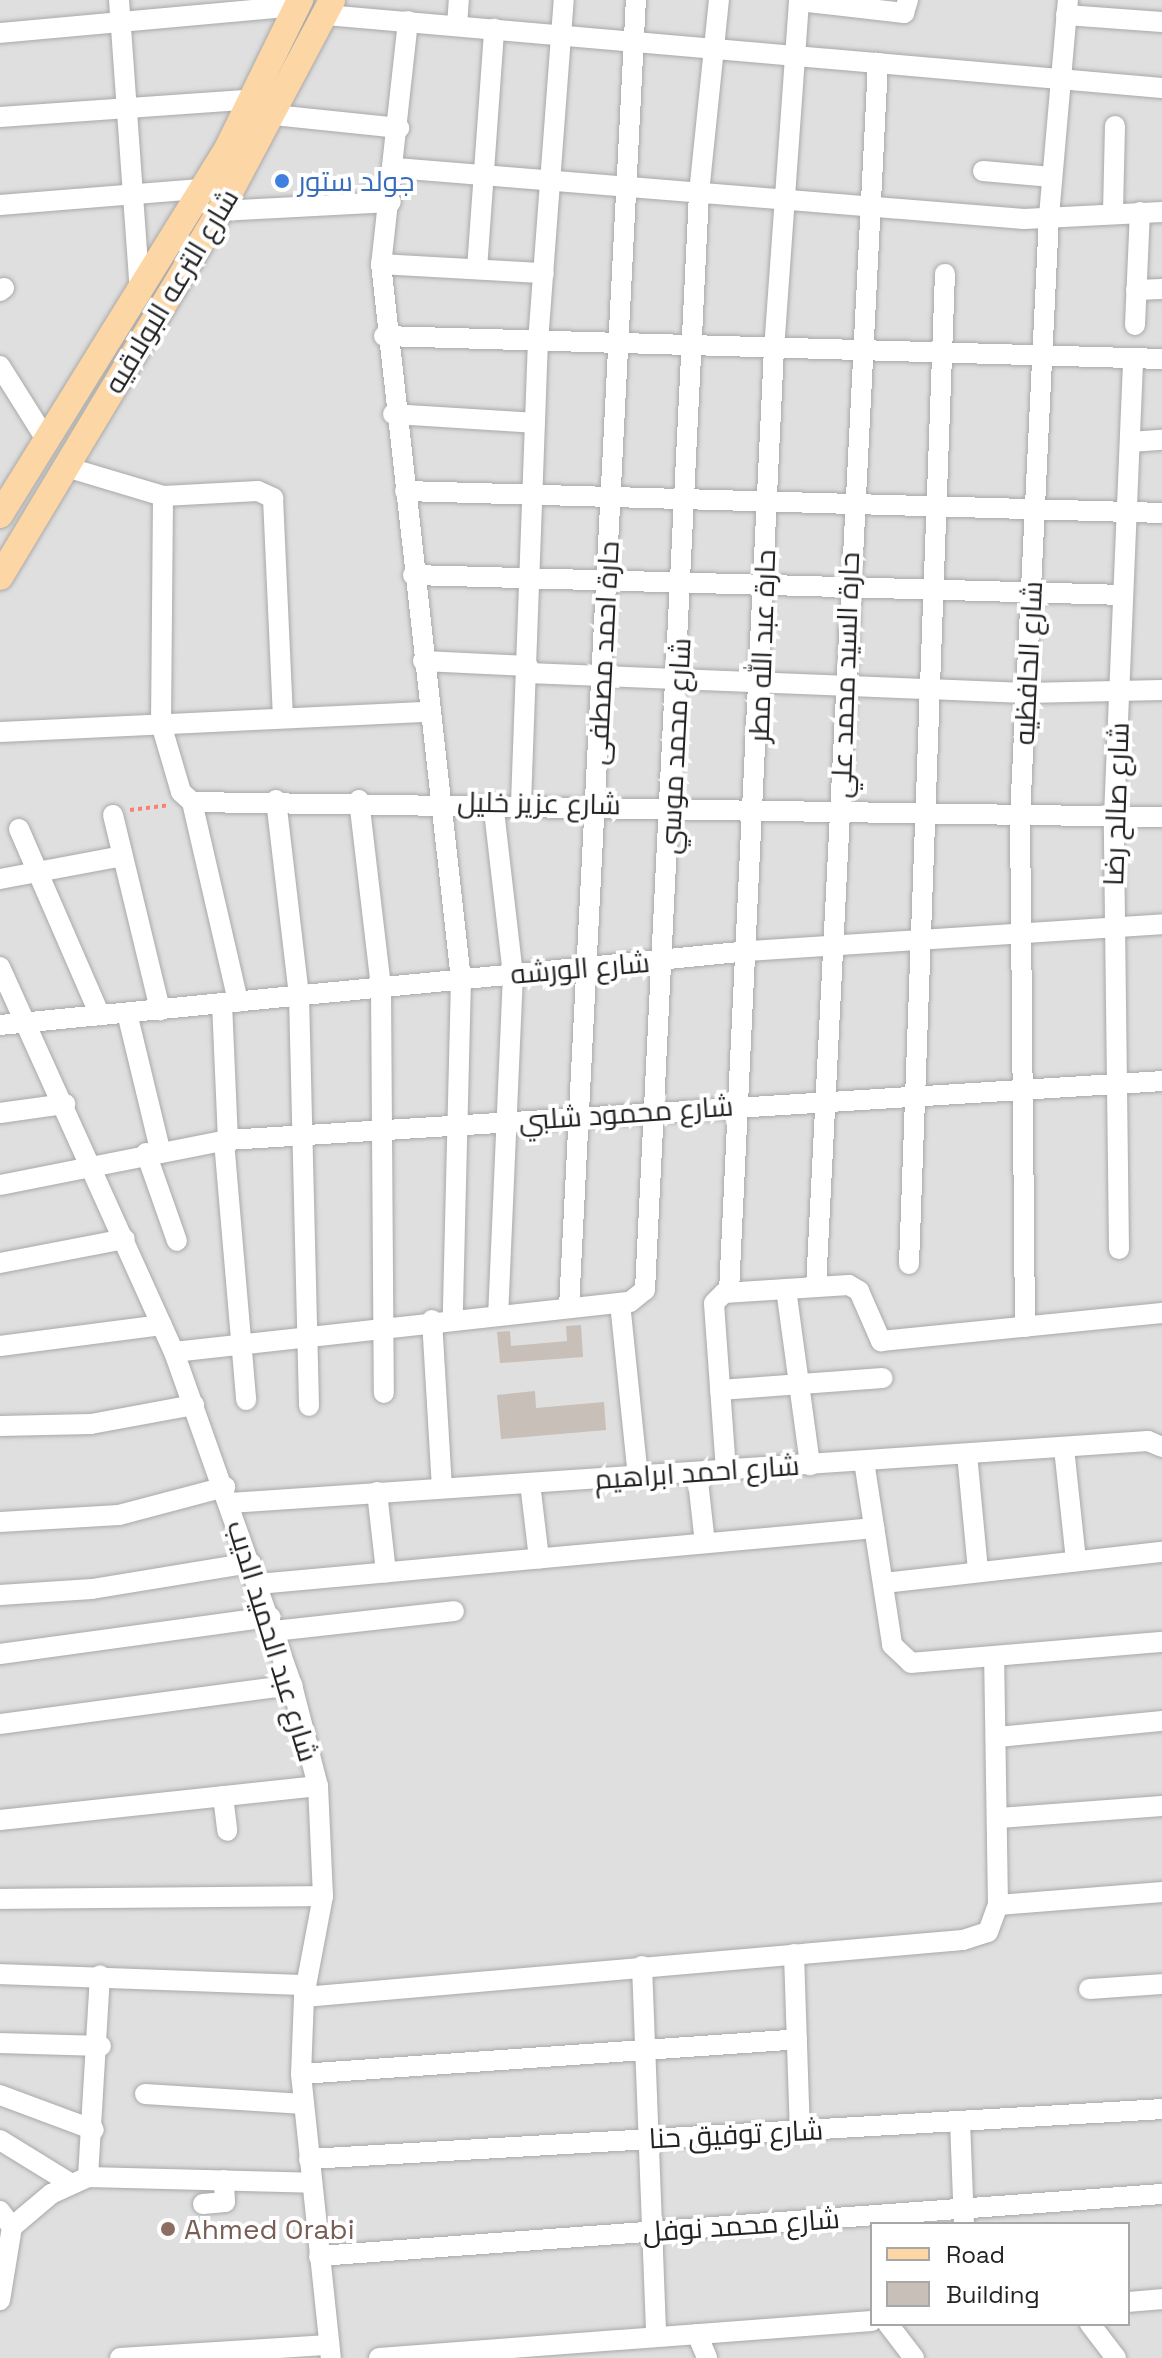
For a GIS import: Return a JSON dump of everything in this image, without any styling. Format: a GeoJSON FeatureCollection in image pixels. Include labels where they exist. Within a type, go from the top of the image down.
{"type":"FeatureCollection","features":[{"type":"Feature","properties":{"kind":"main road","name":"شارع الترعه البولاقيه"},"geometry":{"type":"LineString","coordinates":[[0,577],[220,211],[265,107],[299,3]]}},
{"type":"Feature","properties":{"kind":"main road","name":"شارع الترعه البولاقيه"},"geometry":{"type":"LineString","coordinates":[[2,509],[47,441],[200,189],[265,107],[329,7]]}},
{"type":"Feature","properties":{"kind":"street"},"geometry":{"type":"LineString","coordinates":[[119,0],[140,290]]}},
{"type":"Feature","properties":{"kind":"street"},"geometry":{"type":"LineString","coordinates":[[457,26],[459,0]]}},
{"type":"Feature","properties":{"kind":"street"},"geometry":{"type":"LineString","coordinates":[[521,803],[538,342],[564,0]]}},
{"type":"Feature","properties":{"kind":"street","name":"حارة احمد مصطفى"},"geometry":{"type":"LineString","coordinates":[[569,1307],[576,1114],[596,805],[636,0]]}},
{"type":"Feature","properties":{"kind":"street","name":"شارع محمد موسي"},"geometry":{"type":"LineString","coordinates":[[620,1303],[639,1297],[648,1281],[699,193],[719,0]]}},
{"type":"Feature","properties":{"kind":"street"},"geometry":{"type":"LineString","coordinates":[[799,0],[907,6]]}},
{"type":"Feature","properties":{"kind":"street","name":"حارة عبد الله مطر"},"geometry":{"type":"LineString","coordinates":[[720,1390],[714,1303],[729,1292],[756,809],[774,350],[799,0]]}},
{"type":"Feature","properties":{"kind":"street"},"geometry":{"type":"LineString","coordinates":[[0,33],[299,3]]}},
{"type":"Feature","properties":{"kind":"street"},"geometry":{"type":"LineString","coordinates":[[329,7],[457,26],[1162,88]]}},
{"type":"Feature","properties":{"kind":"street"},"geometry":{"type":"LineString","coordinates":[[1067,8],[1162,22]]}},
{"type":"Feature","properties":{"kind":"street","name":"شارع الحافظيه"},"geometry":{"type":"LineString","coordinates":[[1025,1327],[1018,934],[1020,816],[1049,216],[1067,8]]}},
{"type":"Feature","properties":{"kind":"street"},"geometry":{"type":"LineString","coordinates":[[408,21],[396,168],[381,264],[384,336],[405,491],[461,979],[453,1318]]}},
{"type":"Feature","properties":{"kind":"street"},"geometry":{"type":"LineString","coordinates":[[477,269],[494,29]]}},
{"type":"Feature","properties":{"kind":"street","name":"حارة السيد محمد علي"},"geometry":{"type":"LineString","coordinates":[[816,1287],[828,1100],[859,353],[878,63]]}},
{"type":"Feature","properties":{"kind":"street"},"geometry":{"type":"LineString","coordinates":[[0,117],[127,109],[265,107],[399,128]]}},
{"type":"Feature","properties":{"kind":"street"},"geometry":{"type":"LineString","coordinates":[[1113,213],[1115,126]]}},
{"type":"Feature","properties":{"kind":"street"},"geometry":{"type":"LineString","coordinates":[[396,168],[867,207],[1049,216],[1162,212]]}},
{"type":"Feature","properties":{"kind":"street"},"geometry":{"type":"LineString","coordinates":[[983,171],[1052,177]]}},
{"type":"Feature","properties":{"kind":"street"},"geometry":{"type":"LineString","coordinates":[[1,199],[200,189]]}},
{"type":"Feature","properties":{"kind":"street"},"geometry":{"type":"LineString","coordinates":[[220,211],[391,202]]}},
{"type":"Feature","properties":{"kind":"street"},"geometry":{"type":"LineString","coordinates":[[1135,325],[1140,212]]}},
{"type":"Feature","properties":{"kind":"street"},"geometry":{"type":"LineString","coordinates":[[381,264],[544,273]]}},
{"type":"Feature","properties":{"kind":"street"},"geometry":{"type":"LineString","coordinates":[[909,1264],[928,813],[945,274]]}},
{"type":"Feature","properties":{"kind":"street"},"geometry":{"type":"LineString","coordinates":[[1136,290],[1162,289]]}},
{"type":"Feature","properties":{"kind":"street"},"geometry":{"type":"LineString","coordinates":[[384,336],[1041,360],[1162,359]]}},
{"type":"Feature","properties":{"kind":"street","name":"شارع صالح رضا"},"geometry":{"type":"LineString","coordinates":[[1119,1249],[1114,816],[1133,360]]}},
{"type":"Feature","properties":{"kind":"street"},"geometry":{"type":"LineString","coordinates":[[0,366],[47,441]]}},
{"type":"Feature","properties":{"kind":"street"},"geometry":{"type":"LineString","coordinates":[[393,414],[535,423]]}},
{"type":"Feature","properties":{"kind":"street"},"geometry":{"type":"LineString","coordinates":[[1130,442],[1162,440]]}},
{"type":"Feature","properties":{"kind":"street"},"geometry":{"type":"LineString","coordinates":[[66,467],[163,496],[258,491],[277,505],[283,716]]}},
{"type":"Feature","properties":{"kind":"street"},"geometry":{"type":"LineString","coordinates":[[405,491],[939,508],[1036,514],[1162,513]]}},
{"type":"Feature","properties":{"kind":"street"},"geometry":{"type":"LineString","coordinates":[[163,496],[161,724],[181,792],[192,802],[230,1003],[226,1141],[246,1400]]}},
{"type":"Feature","properties":{"kind":"street"},"geometry":{"type":"LineString","coordinates":[[413,575],[1123,595]]}},
{"type":"Feature","properties":{"kind":"street"},"geometry":{"type":"LineString","coordinates":[[423,661],[601,676],[845,686],[1026,693],[1162,690]]}},
{"type":"Feature","properties":{"kind":"street"},"geometry":{"type":"LineString","coordinates":[[0,732],[283,716],[429,712]]}},
{"type":"Feature","properties":{"kind":"street"},"geometry":{"type":"LineString","coordinates":[[276,800],[299,996],[309,1406]]}},
{"type":"Feature","properties":{"kind":"street"},"geometry":{"type":"LineString","coordinates":[[359,800],[381,988],[384,1393]]}},
{"type":"Feature","properties":{"kind":"street","name":"شارع عزيز خليل"},"geometry":{"type":"LineString","coordinates":[[192,802],[440,801],[1162,817]]}},
{"type":"Feature","properties":{"kind":"street"},"geometry":{"type":"LineString","coordinates":[[493,802],[513,974],[498,1313]]}},
{"type":"Feature","properties":{"kind":"street"},"geometry":{"type":"LineString","coordinates":[[113,815],[118,857],[160,1010]]}},
{"type":"Feature","properties":{"kind":"street"},"geometry":{"type":"LineString","coordinates":[[19,829],[100,1015]]}},
{"type":"Feature","properties":{"kind":"street"},"geometry":{"type":"LineString","coordinates":[[0,879],[118,857]]}},
{"type":"Feature","properties":{"kind":"street","name":"شارع الورشه"},"geometry":{"type":"LineString","coordinates":[[0,1025],[749,951],[1162,924]]}},
{"type":"Feature","properties":{"kind":"street","name":"شارع عبد الحميد الديب"},"geometry":{"type":"LineString","coordinates":[[0,967],[29,1022],[174,1352],[272,1624],[292,1685],[318,1786],[323,1896],[305,1991],[301,2074],[330,2351]]}},
{"type":"Feature","properties":{"kind":"street"},"geometry":{"type":"LineString","coordinates":[[127,1013],[153,1151],[177,1241]]}},
{"type":"Feature","properties":{"kind":"street","name":"شارع محمود شلبي"},"geometry":{"type":"LineString","coordinates":[[0,1185],[93,1168],[153,1151],[226,1141],[576,1114],[1162,1081]]}},
{"type":"Feature","properties":{"kind":"street"},"geometry":{"type":"LineString","coordinates":[[0,1113],[65,1104]]}},
{"type":"Feature","properties":{"kind":"street"},"geometry":{"type":"LineString","coordinates":[[0,1263],[125,1239]]}},
{"type":"Feature","properties":{"kind":"street"},"geometry":{"type":"LineString","coordinates":[[729,1292],[849,1285],[861,1296],[881,1341],[1162,1313]]}},
{"type":"Feature","properties":{"kind":"street"},"geometry":{"type":"LineString","coordinates":[[786,1289],[810,1465]]}},
{"type":"Feature","properties":{"kind":"street"},"geometry":{"type":"LineString","coordinates":[[174,1352],[241,1340],[620,1303],[638,1476]]}},
{"type":"Feature","properties":{"kind":"street"},"geometry":{"type":"LineString","coordinates":[[432,1320],[442,1488]]}},
{"type":"Feature","properties":{"kind":"street"},"geometry":{"type":"LineString","coordinates":[[0,1346],[162,1325]]}},
{"type":"Feature","properties":{"kind":"street"},"geometry":{"type":"LineString","coordinates":[[726,1471],[720,1390],[883,1378]]}},
{"type":"Feature","properties":{"kind":"street"},"geometry":{"type":"LineString","coordinates":[[0,1426],[91,1424],[194,1405]]}},
{"type":"Feature","properties":{"kind":"street","name":"شارع احمد ابراهيم"},"geometry":{"type":"LineString","coordinates":[[0,1522],[119,1515],[227,1495],[377,1492],[1064,1448],[1162,1447]]}},
{"type":"Feature","properties":{"kind":"street"},"geometry":{"type":"LineString","coordinates":[[1064,1448],[1076,1561]]}},
{"type":"Feature","properties":{"kind":"street"},"geometry":{"type":"LineString","coordinates":[[967,1454],[978,1571]]}},
{"type":"Feature","properties":{"kind":"street"},"geometry":{"type":"LineString","coordinates":[[864,1461],[884,1583],[900,1655],[924,1666],[1162,1642]]}},
{"type":"Feature","properties":{"kind":"street"},"geometry":{"type":"LineString","coordinates":[[697,1472],[705,1543]]}},
{"type":"Feature","properties":{"kind":"street"},"geometry":{"type":"LineString","coordinates":[[530,1483],[539,1558]]}},
{"type":"Feature","properties":{"kind":"street"},"geometry":{"type":"LineString","coordinates":[[377,1492],[386,1572]]}},
{"type":"Feature","properties":{"kind":"street"},"geometry":{"type":"LineString","coordinates":[[258,1584],[874,1528]]}},
{"type":"Feature","properties":{"kind":"street"},"geometry":{"type":"LineString","coordinates":[[884,1583],[1162,1552]]}},
{"type":"Feature","properties":{"kind":"street"},"geometry":{"type":"LineString","coordinates":[[0,1595],[92,1589],[251,1563]]}},
{"type":"Feature","properties":{"kind":"street"},"geometry":{"type":"LineString","coordinates":[[0,1654],[272,1624],[454,1611]]}},
{"type":"Feature","properties":{"kind":"street"},"geometry":{"type":"LineString","coordinates":[[0,1974],[100,1975],[305,1991],[963,1940],[988,1932],[998,1905],[998,1737],[994,1660]]}},
{"type":"Feature","properties":{"kind":"street"},"geometry":{"type":"LineString","coordinates":[[0,1724],[292,1685]]}},
{"type":"Feature","properties":{"kind":"street"},"geometry":{"type":"LineString","coordinates":[[998,1737],[1162,1721]]}},
{"type":"Feature","properties":{"kind":"street"},"geometry":{"type":"LineString","coordinates":[[0,1820],[318,1786]]}},
{"type":"Feature","properties":{"kind":"street"},"geometry":{"type":"LineString","coordinates":[[223,1796],[227,1831]]}},
{"type":"Feature","properties":{"kind":"street"},"geometry":{"type":"LineString","coordinates":[[999,1818],[1162,1806]]}},
{"type":"Feature","properties":{"kind":"street"},"geometry":{"type":"LineString","coordinates":[[998,1905],[1162,1892]]}},
{"type":"Feature","properties":{"kind":"street"},"geometry":{"type":"LineString","coordinates":[[0,1899],[323,1896]]}},
{"type":"Feature","properties":{"kind":"street"},"geometry":{"type":"LineString","coordinates":[[794,1954],[800,2131]]}},
{"type":"Feature","properties":{"kind":"street"},"geometry":{"type":"LineString","coordinates":[[642,1966],[656,2337]]}},
{"type":"Feature","properties":{"kind":"street"},"geometry":{"type":"LineString","coordinates":[[0,2300],[6,2219],[79,2180],[94,2130],[101,2046],[100,1975]]}},
{"type":"Feature","properties":{"kind":"street"},"geometry":{"type":"LineString","coordinates":[[1089,1989],[1162,1984]]}},
{"type":"Feature","properties":{"kind":"street"},"geometry":{"type":"LineString","coordinates":[[301,2074],[797,2039]]}},
{"type":"Feature","properties":{"kind":"street"},"geometry":{"type":"LineString","coordinates":[[0,2043],[101,2046]]}},
{"type":"Feature","properties":{"kind":"street"},"geometry":{"type":"LineString","coordinates":[[145,2094],[304,2104]]}},
{"type":"Feature","properties":{"kind":"street"},"geometry":{"type":"LineString","coordinates":[[0,2095],[94,2130]]}},
{"type":"Feature","properties":{"kind":"street","name":"شارع توفيق حنا"},"geometry":{"type":"LineString","coordinates":[[309,2159],[1162,2109]]}},
{"type":"Feature","properties":{"kind":"street"},"geometry":{"type":"LineString","coordinates":[[960,2121],[963,2216]]}},
{"type":"Feature","properties":{"kind":"street"},"geometry":{"type":"LineString","coordinates":[[0,2140],[79,2180],[312,2183]]}},
{"type":"Feature","properties":{"kind":"street"},"geometry":{"type":"LineString","coordinates":[[203,2204],[225,2202],[224,2180]]}},
{"type":"Feature","properties":{"kind":"street","name":"شارع محمد نوفل"},"geometry":{"type":"LineString","coordinates":[[319,2256],[652,2231],[963,2216],[1162,2194]]}},
{"type":"Feature","properties":{"kind":"street"},"geometry":{"type":"LineString","coordinates":[[1130,2302],[1162,2299]]}},
{"type":"Feature","properties":{"kind":"street"},"geometry":{"type":"LineString","coordinates":[[379,2358],[560,2352],[656,2337],[870,2321]]}},
{"type":"Feature","properties":{"kind":"street"},"geometry":{"type":"LineString","coordinates":[[890,2326],[914,2358]]}},
{"type":"Feature","properties":{"kind":"street"},"geometry":{"type":"LineString","coordinates":[[1092,2326],[1116,2358]]}},
{"type":"Feature","properties":{"kind":"street"},"geometry":{"type":"LineString","coordinates":[[697,2334],[707,2358]]}},
{"type":"Feature","properties":{"kind":"street"},"geometry":{"type":"LineString","coordinates":[[120,2358],[330,2351]]}},
{"type":"Feature","properties":{"kind":"path"},"geometry":{"type":"LineString","coordinates":[[113,815],[192,802]]}},
{"type":"Feature","properties":{"kind":"shaded area"},"geometry":{"type":"Polygon","coordinates":[[[0,0],[1162,0],[1162,2358],[0,2358],[0,0]]]}},
{"type":"Feature","properties":{"kind":"building"},"geometry":{"type":"Polygon","coordinates":[[[581,1325],[583,1357],[500,1363],[497,1332],[510,1331],[511,1346],[567,1341],[566,1326],[581,1325]]]}},
{"type":"Feature","properties":{"kind":"building"},"geometry":{"type":"Polygon","coordinates":[[[535,1391],[536,1408],[604,1402],[606,1430],[501,1439],[497,1395],[535,1391]]]}},
{"type":"Feature","properties":{"kind":"place","name":"جولد ستور"},"geometry":{"type":"Point","coordinates":[282,181]}},
{"type":"Feature","properties":{"kind":"place","name":"Ahmed Orabi"},"geometry":{"type":"Point","coordinates":[168,2229]}}]}
